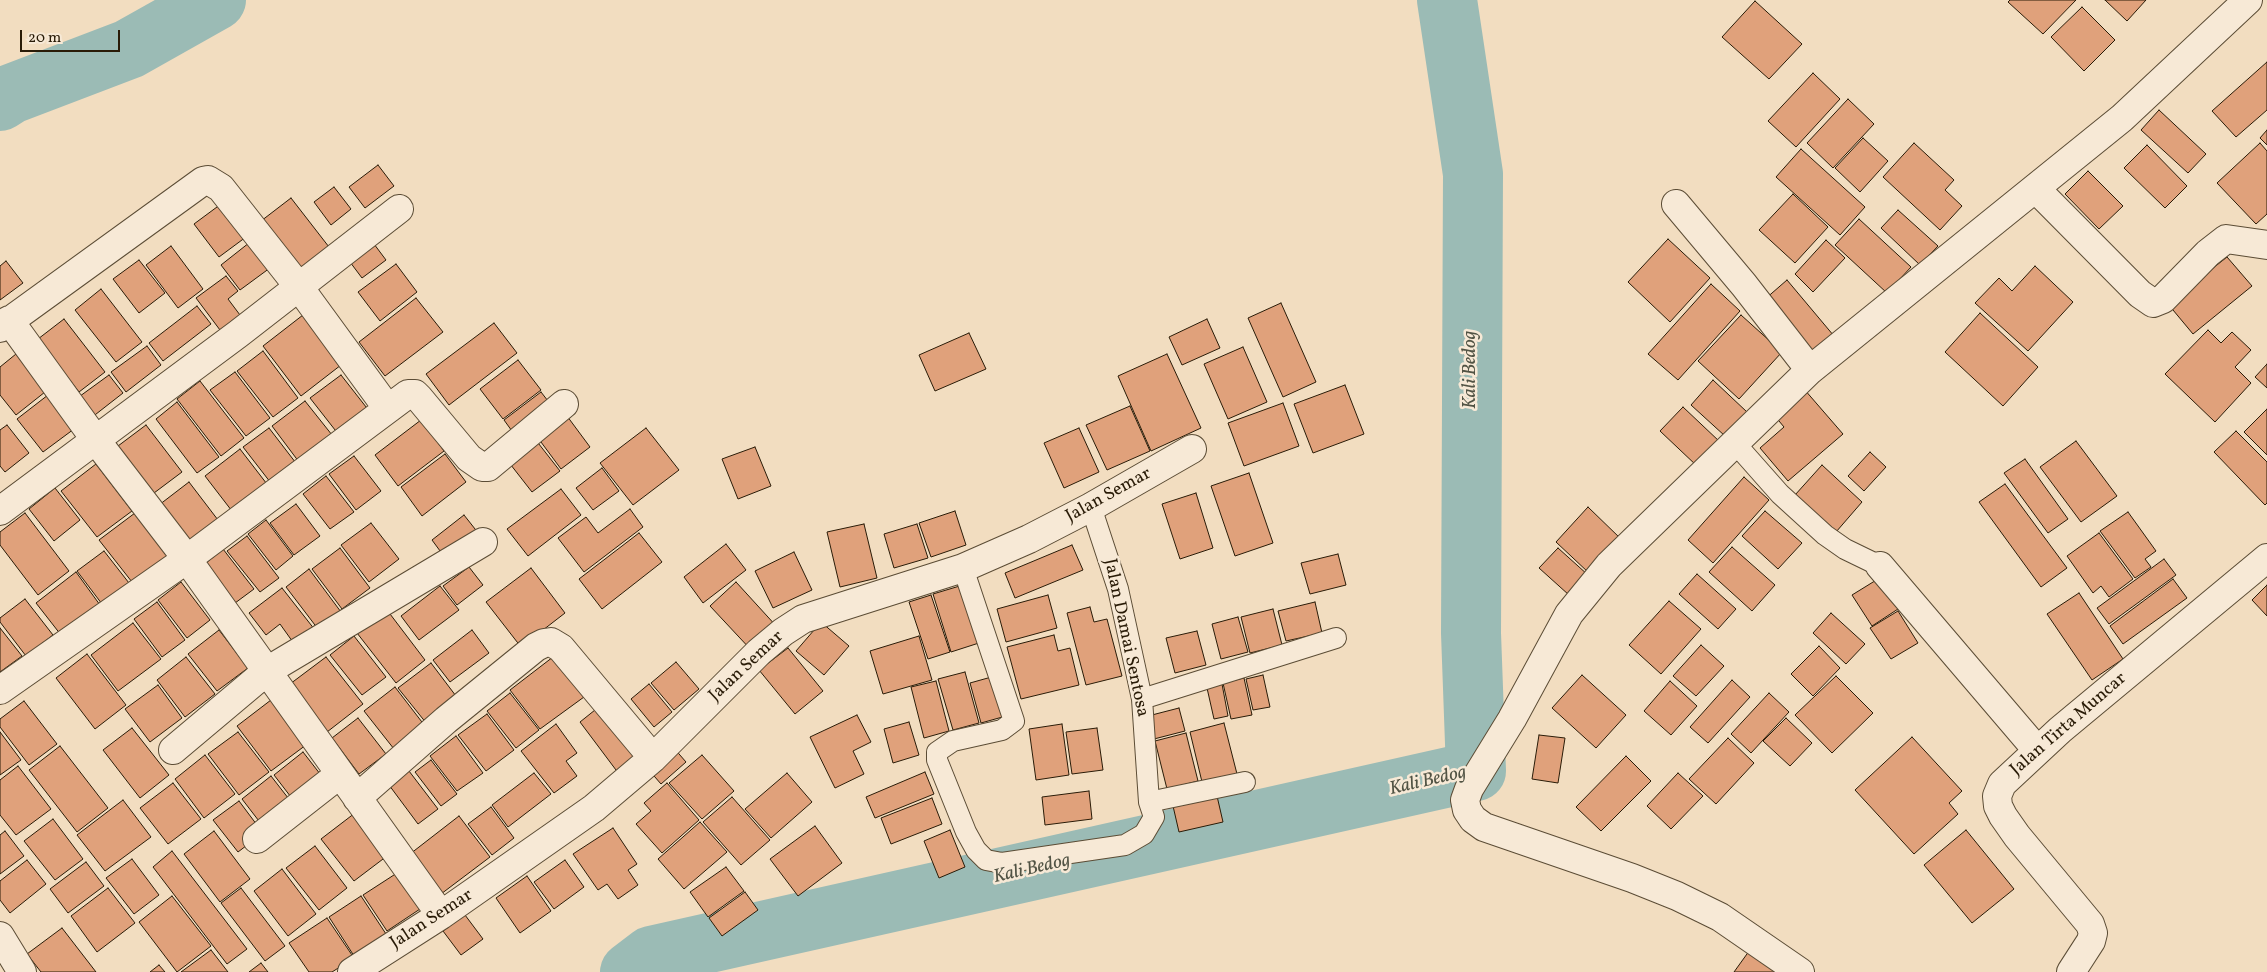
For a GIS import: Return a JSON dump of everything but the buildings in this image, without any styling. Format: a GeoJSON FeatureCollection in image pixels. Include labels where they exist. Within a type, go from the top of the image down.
{"type":"FeatureCollection","features":[{"type":"Feature","properties":{"kind":"street"},"geometry":{"type":"LineString","coordinates":[[1800,972],[1720,917],[1677,896],[1632,878],[1484,827],[1473,819],[1467,810],[1466,800],[1469,789],[1512,719],[1569,614],[1609,565],[1810,370],[2036,189],[2135,106],[2248,0]]}},
{"type":"Feature","properties":{"kind":"street"},"geometry":{"type":"LineString","coordinates":[[2260,0],[2267,7]]}},
{"type":"Feature","properties":{"kind":"street"},"geometry":{"type":"LineString","coordinates":[[388,409],[299,286],[221,188],[208,180],[203,181],[5,324],[96,439],[187,560],[440,915]]}},
{"type":"Feature","properties":{"kind":"street"},"geometry":{"type":"LineString","coordinates":[[2036,189],[2140,294],[2153,302],[2163,299],[2218,244],[2226,239],[2267,246]]}},
{"type":"Feature","properties":{"kind":"street"},"geometry":{"type":"LineString","coordinates":[[1676,204],[1744,285],[1810,370]]}},
{"type":"Feature","properties":{"kind":"street"},"geometry":{"type":"LineString","coordinates":[[0,511],[399,209]]}},
{"type":"Feature","properties":{"kind":"street"},"geometry":{"type":"LineString","coordinates":[[0,690],[187,560],[402,397],[411,393],[415,394],[469,458],[482,467],[488,467],[564,404]]}},
{"type":"Feature","properties":{"kind":"street","name":"Jalan Semar"},"geometry":{"type":"LineString","coordinates":[[352,972],[440,915],[594,808],[653,758],[759,652],[783,632],[803,619],[963,568],[1029,539],[1091,507],[1192,449]]}},
{"type":"Feature","properties":{"kind":"street"},"geometry":{"type":"LineString","coordinates":[[173,750],[267,671],[483,542]]}},
{"type":"Feature","properties":{"kind":"street","name":"Jalan Tirta Muncar"},"geometry":{"type":"LineString","coordinates":[[2070,972],[2091,941],[2093,933],[2090,924],[2017,836],[1998,806],[1997,796],[2002,784],[2037,750],[2267,558]]}},
{"type":"Feature","properties":{"kind":"street"},"geometry":{"type":"LineString","coordinates":[[1880,566],[2037,750]]}},
{"type":"Feature","properties":{"kind":"street"},"geometry":{"type":"LineString","coordinates":[[357,798],[446,720],[536,647],[551,642],[561,648],[653,758]]}},
{"type":"Feature","properties":{"kind":"street"},"geometry":{"type":"LineString","coordinates":[[256,840],[340,774]]}},
{"type":"Feature","properties":{"kind":"street"},"geometry":{"type":"LineString","coordinates":[[0,936],[22,972]]}},
{"type":"Feature","properties":{"kind":"lane"},"geometry":{"type":"LineString","coordinates":[[1734,442],[1780,494],[1825,536],[1845,549],[1880,566]]}},
{"type":"Feature","properties":{"kind":"lane","name":"Jalan Damai Sentosa"},"geometry":{"type":"LineString","coordinates":[[963,568],[1014,721],[1002,730],[953,741],[938,752],[938,760],[966,832],[976,850],[986,860],[1002,863],[1126,845],[1144,834],[1154,817],[1149,802],[1142,699],[1118,589],[1091,507]]}},
{"type":"Feature","properties":{"kind":"lane"},"geometry":{"type":"LineString","coordinates":[[1142,699],[1336,638]]}},
{"type":"Feature","properties":{"kind":"lane"},"geometry":{"type":"LineString","coordinates":[[1149,802],[1244,782]]}},
{"type":"Feature","properties":{"kind":"waterway"},"geometry":{"type":"LineString","coordinates":[[0,101],[11,94],[129,49],[216,0]]}},
{"type":"Feature","properties":{"kind":"waterway","name":"Kali Bedog"},"geometry":{"type":"LineString","coordinates":[[630,972],[651,956],[1476,771],[1471,633],[1473,174],[1447,0]]}}]}
